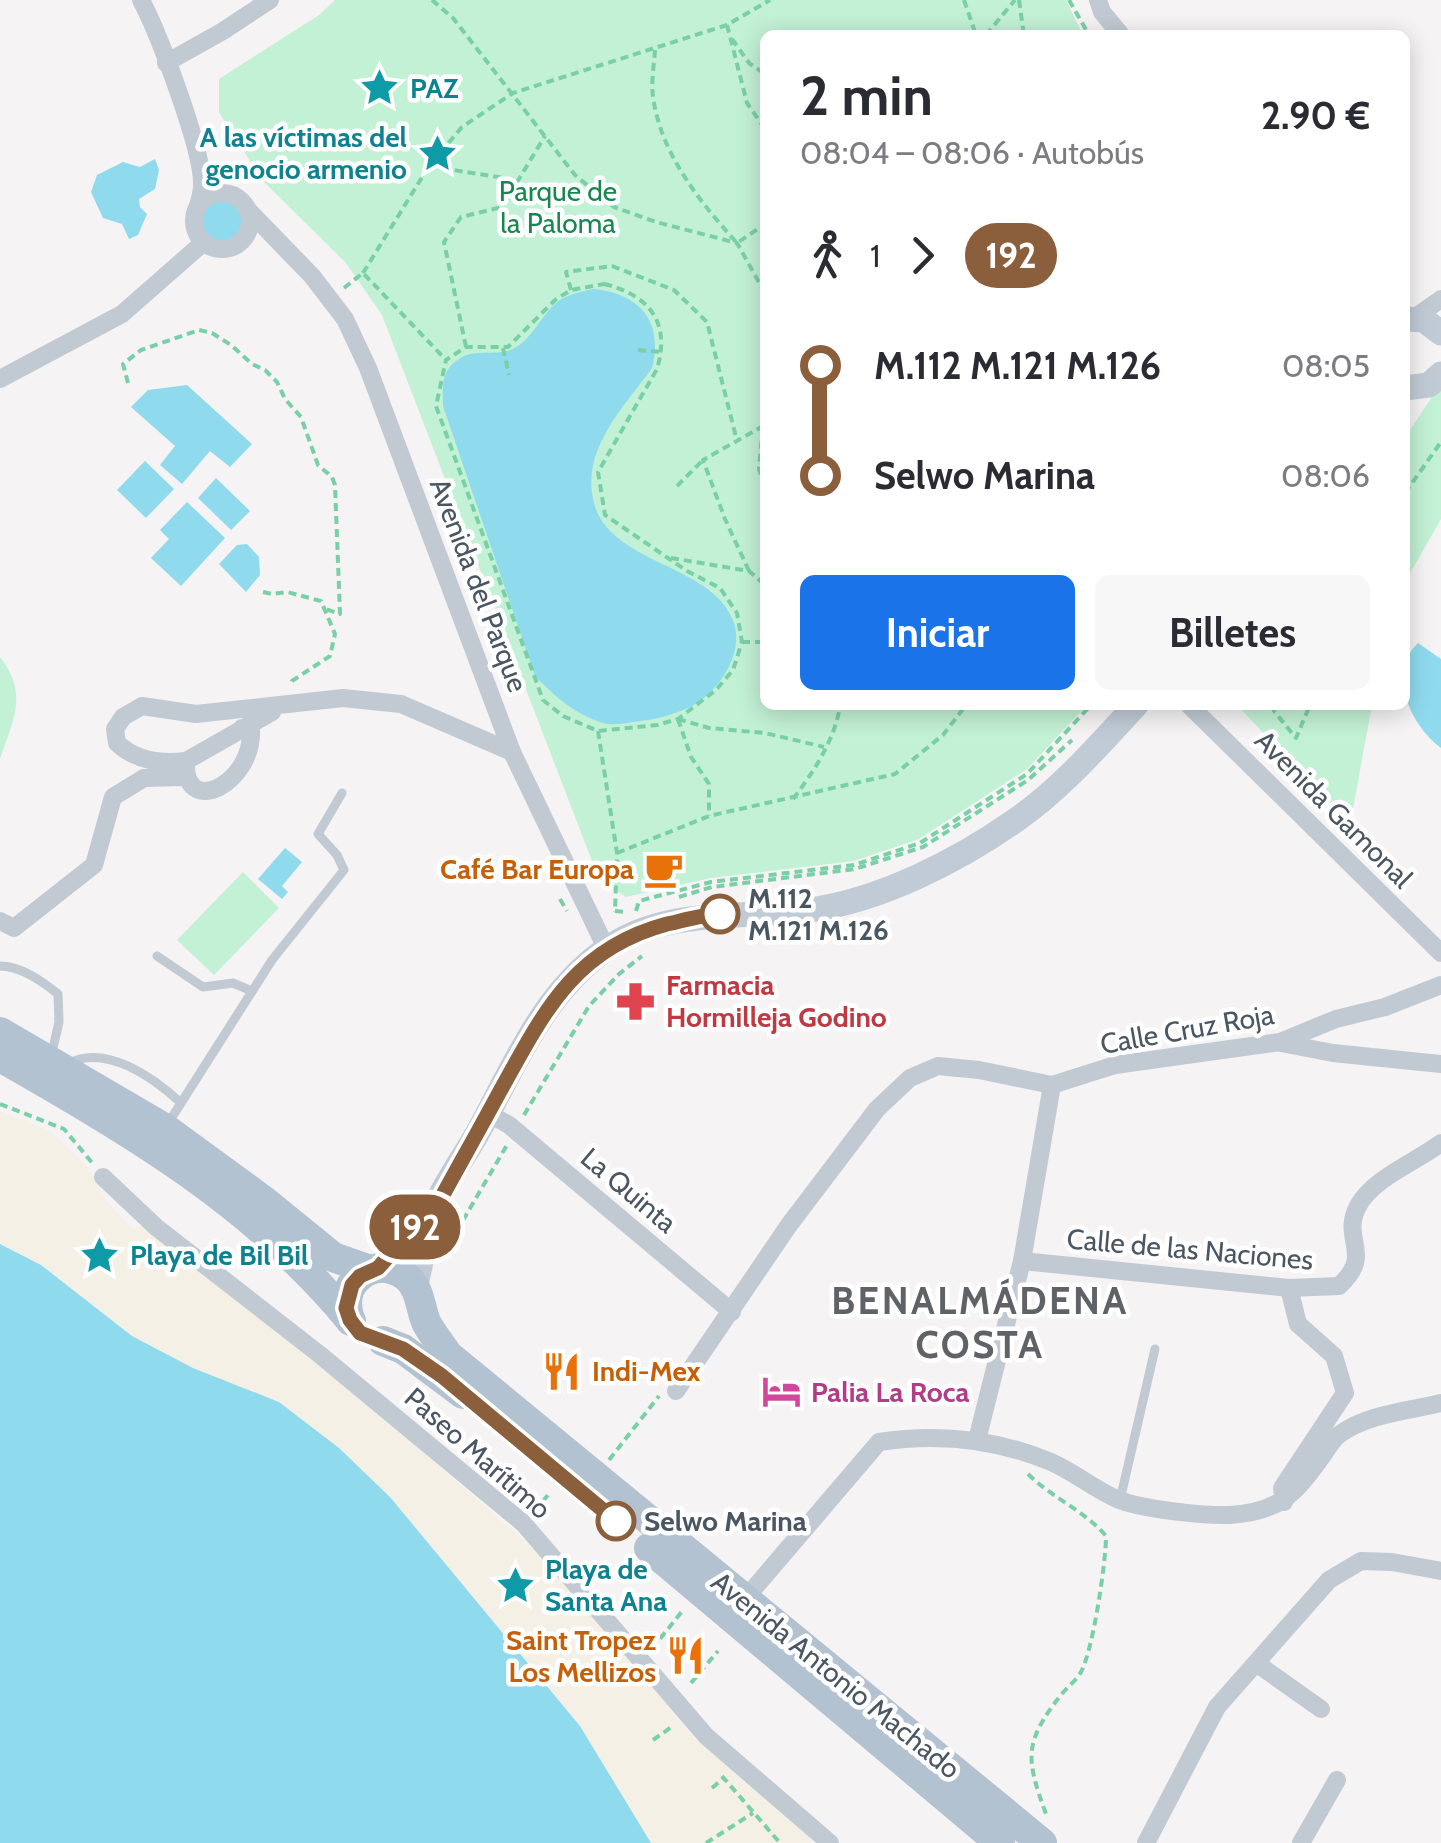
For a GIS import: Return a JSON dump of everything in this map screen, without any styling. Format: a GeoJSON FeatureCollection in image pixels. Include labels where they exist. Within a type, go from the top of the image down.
{"type":"FeatureCollection","features":[{"type":"Feature","properties":{"kind":"main road"},"geometry":{"type":"LineString","coordinates":[[0,1032],[58,1064],[174,1116],[262,1200],[333,1257],[399,1272],[418,1286],[414,1324],[405,1333],[383,1340],[360,1333],[302,1267],[248,1218],[154,1147],[0,1057]]}},
{"type":"Feature","properties":{"kind":"main road"},"geometry":{"type":"LineString","coordinates":[[350,1320],[347,1296],[360,1276],[374,1269]]}},
{"type":"Feature","properties":{"kind":"main road","name":"Avenida Antonio Machado"},"geometry":{"type":"LineString","coordinates":[[418,1286],[427,1323],[448,1355],[744,1600],[1046,1836]]}},
{"type":"Feature","properties":{"kind":"main road","name":"Avenida Antonio Machado"},"geometry":{"type":"LineString","coordinates":[[383,1340],[403,1349],[457,1388],[1000,1843]]}},
{"type":"Feature","properties":{"kind":"street"},"geometry":{"type":"LineString","coordinates":[[140,0],[154,26],[196,150],[203,184],[195,216],[198,234],[204,242],[232,247],[246,235],[250,218],[238,197],[220,193],[204,200],[195,216]]}},
{"type":"Feature","properties":{"kind":"street"},"geometry":{"type":"LineString","coordinates":[[166,64],[270,0]]}},
{"type":"Feature","properties":{"kind":"street"},"geometry":{"type":"LineString","coordinates":[[1098,0],[1102,12],[1118,30]]}},
{"type":"Feature","properties":{"kind":"street"},"geometry":{"type":"LineString","coordinates":[[196,150],[230,194]]}},
{"type":"Feature","properties":{"kind":"street","name":"Avenida del Parque"},"geometry":{"type":"LineString","coordinates":[[248,210],[345,319],[368,368],[512,752],[601,938]]}},
{"type":"Feature","properties":{"kind":"street","name":"Avenida del Parque"},"geometry":{"type":"LineString","coordinates":[[246,235],[288,252]]}},
{"type":"Feature","properties":{"kind":"street"},"geometry":{"type":"LineString","coordinates":[[0,378],[122,314],[204,242]]}},
{"type":"Feature","properties":{"kind":"street"},"geometry":{"type":"LineString","coordinates":[[1410,316],[1441,299]]}},
{"type":"Feature","properties":{"kind":"street"},"geometry":{"type":"LineString","coordinates":[[1410,318],[1433,324],[1441,333]]}},
{"type":"Feature","properties":{"kind":"street"},"geometry":{"type":"LineString","coordinates":[[1410,392],[1429,385],[1441,374]]}},
{"type":"Feature","properties":{"kind":"street"},"geometry":{"type":"LineString","coordinates":[[186,769],[129,754],[117,743],[116,730],[123,716],[142,706],[196,714],[343,698],[400,704],[512,752]]}},
{"type":"Feature","properties":{"kind":"street"},"geometry":{"type":"LineString","coordinates":[[0,921],[14,928],[94,865],[113,796],[144,778],[186,769],[242,728],[286,704]]}},
{"type":"Feature","properties":{"kind":"street"},"geometry":{"type":"LineString","coordinates":[[418,1286],[432,1215],[538,1022],[601,938],[640,920],[811,910],[876,892],[942,864],[1018,820],[1085,760],[1131,710]]}},
{"type":"Feature","properties":{"kind":"street","name":"Avenida Gamonal"},"geometry":{"type":"LineString","coordinates":[[1194,710],[1441,953]]}},
{"type":"Feature","properties":{"kind":"street"},"geometry":{"type":"LineString","coordinates":[[186,769],[190,784],[198,789],[214,790],[230,782],[248,754],[251,729],[242,728]]}},
{"type":"Feature","properties":{"kind":"street","name":"Calle Cruz Roja"},"geometry":{"type":"LineString","coordinates":[[1052,1086],[1114,1065],[1280,1042],[1441,985]]}},
{"type":"Feature","properties":{"kind":"street"},"geometry":{"type":"LineString","coordinates":[[1280,1042],[1332,1053],[1441,1064]]}},
{"type":"Feature","properties":{"kind":"street"},"geometry":{"type":"LineString","coordinates":[[668,1394],[732,1312],[789,1226],[877,1108],[910,1078],[938,1066],[979,1070],[1052,1086]]}},
{"type":"Feature","properties":{"kind":"street","name":"Calle de las Naciones"},"geometry":{"type":"LineString","coordinates":[[976,1440],[1022,1262],[1052,1086]]}},
{"type":"Feature","properties":{"kind":"street","name":"La Quinta"},"geometry":{"type":"LineString","coordinates":[[488,1113],[515,1130],[732,1312]]}},
{"type":"Feature","properties":{"kind":"street","name":"Calle de las Naciones"},"geometry":{"type":"LineString","coordinates":[[1022,1262],[1289,1288],[1339,1286],[1353,1274],[1357,1262],[1352,1230],[1355,1211],[1364,1195],[1441,1143]]}},
{"type":"Feature","properties":{"kind":"street","name":"Paseo Marítimo"},"geometry":{"type":"LineString","coordinates":[[103,1177],[156,1227],[319,1354],[523,1523],[706,1736],[830,1843]]}},
{"type":"Feature","properties":{"kind":"street"},"geometry":{"type":"LineString","coordinates":[[374,1269],[432,1215]]}},
{"type":"Feature","properties":{"kind":"street"},"geometry":{"type":"LineString","coordinates":[[1284,1502],[1282,1488],[1344,1393],[1334,1356],[1298,1324],[1289,1288]]}},
{"type":"Feature","properties":{"kind":"street"},"geometry":{"type":"LineString","coordinates":[[744,1600],[880,1442],[914,1436],[976,1440],[1050,1462],[1120,1500],[1188,1512],[1229,1514],[1267,1510],[1284,1502],[1337,1435],[1368,1420],[1441,1403]]}},
{"type":"Feature","properties":{"kind":"street"},"geometry":{"type":"LineString","coordinates":[[1146,1843],[1218,1707],[1329,1580],[1361,1561],[1441,1571]]}},
{"type":"Feature","properties":{"kind":"street"},"geometry":{"type":"LineString","coordinates":[[1256,1663],[1321,1709]]}},
{"type":"Feature","properties":{"kind":"street"},"geometry":{"type":"LineString","coordinates":[[1301,1843],[1337,1780]]}},
{"type":"Feature","properties":{"kind":"lane"},"geometry":{"type":"LineString","coordinates":[[174,1116],[272,960],[344,870],[337,855],[318,834],[342,793]]}},
{"type":"Feature","properties":{"kind":"lane"},"geometry":{"type":"LineString","coordinates":[[157,956],[203,987],[232,983],[252,991]]}},
{"type":"Feature","properties":{"kind":"lane"},"geometry":{"type":"LineString","coordinates":[[0,966],[44,982],[58,994],[58,1064]]}},
{"type":"Feature","properties":{"kind":"lane"},"geometry":{"type":"LineString","coordinates":[[1120,1500],[1156,1349]]}},
{"type":"Feature","properties":{"kind":"path"},"geometry":{"type":"LineString","coordinates":[[432,0],[453,18],[575,175],[614,207],[737,243],[760,227]]}},
{"type":"Feature","properties":{"kind":"path"},"geometry":{"type":"LineString","coordinates":[[330,300],[362,273],[429,166],[462,128],[513,94],[726,26],[770,0]]}},
{"type":"Feature","properties":{"kind":"path"},"geometry":{"type":"LineString","coordinates":[[964,0],[974,30]]}},
{"type":"Feature","properties":{"kind":"path"},"geometry":{"type":"LineString","coordinates":[[990,30],[1017,0]]}},
{"type":"Feature","properties":{"kind":"path"},"geometry":{"type":"LineString","coordinates":[[1017,0],[1023,30]]}},
{"type":"Feature","properties":{"kind":"path"},"geometry":{"type":"LineString","coordinates":[[1069,0],[1087,30]]}},
{"type":"Feature","properties":{"kind":"path"},"geometry":{"type":"LineString","coordinates":[[726,26],[739,52],[760,70]]}},
{"type":"Feature","properties":{"kind":"path"},"geometry":{"type":"LineString","coordinates":[[726,26],[747,103],[760,122]]}},
{"type":"Feature","properties":{"kind":"path"},"geometry":{"type":"LineString","coordinates":[[655,50],[652,96],[664,140],[703,206],[737,243],[760,283]]}},
{"type":"Feature","properties":{"kind":"path"},"geometry":{"type":"LineString","coordinates":[[466,348],[444,242],[460,218],[502,207],[546,136]]}},
{"type":"Feature","properties":{"kind":"path"},"geometry":{"type":"LineString","coordinates":[[429,166],[516,180]]}},
{"type":"Feature","properties":{"kind":"path"},"geometry":{"type":"LineString","coordinates":[[571,290],[566,272],[612,266],[674,290],[707,322],[736,441]]}},
{"type":"Feature","properties":{"kind":"path"},"geometry":{"type":"LineString","coordinates":[[362,273],[446,360]]}},
{"type":"Feature","properties":{"kind":"path"},"geometry":{"type":"LineString","coordinates":[[604,284],[628,290],[647,304],[659,324],[662,352],[657,369],[598,472],[605,515],[720,588],[737,613],[742,642],[733,670],[716,690],[678,719],[656,726],[598,731],[562,716],[542,700],[436,406],[446,360],[466,348],[503,348],[510,346],[555,300],[571,290],[604,284]]}},
{"type":"Feature","properties":{"kind":"path"},"geometry":{"type":"LineString","coordinates":[[128,384],[123,364],[141,350],[199,330],[231,344],[277,382],[301,417],[318,465],[335,484],[340,614],[323,608]]}},
{"type":"Feature","properties":{"kind":"path"},"geometry":{"type":"LineString","coordinates":[[503,348],[509,376]]}},
{"type":"Feature","properties":{"kind":"path"},"geometry":{"type":"LineString","coordinates":[[638,350],[662,352]]}},
{"type":"Feature","properties":{"kind":"path"},"geometry":{"type":"LineString","coordinates":[[678,486],[704,460],[760,427]]}},
{"type":"Feature","properties":{"kind":"path"},"geometry":{"type":"LineString","coordinates":[[1410,486],[1441,442]]}},
{"type":"Feature","properties":{"kind":"path"},"geometry":{"type":"LineString","coordinates":[[704,460],[725,519],[750,571],[760,580]]}},
{"type":"Feature","properties":{"kind":"path"},"geometry":{"type":"LineString","coordinates":[[760,460],[760,472]]}},
{"type":"Feature","properties":{"kind":"path"},"geometry":{"type":"LineString","coordinates":[[667,557],[750,571]]}},
{"type":"Feature","properties":{"kind":"path"},"geometry":{"type":"LineString","coordinates":[[264,592],[287,592],[320,601],[334,634],[330,656],[292,680],[286,704]]}},
{"type":"Feature","properties":{"kind":"path"},"geometry":{"type":"LineString","coordinates":[[742,642],[760,642]]}},
{"type":"Feature","properties":{"kind":"path"},"geometry":{"type":"LineString","coordinates":[[793,799],[812,775],[838,710]]}},
{"type":"Feature","properties":{"kind":"path"},"geometry":{"type":"LineString","coordinates":[[617,853],[709,816],[896,774],[943,736],[962,710]]}},
{"type":"Feature","properties":{"kind":"path"},"geometry":{"type":"LineString","coordinates":[[432,1215],[446,1224],[462,1222],[589,1006],[647,950],[650,942],[640,920],[639,901],[712,882],[854,865],[920,842],[1027,774],[1086,710]]}},
{"type":"Feature","properties":{"kind":"path"},"geometry":{"type":"LineString","coordinates":[[1274,710],[1296,738],[1308,710]]}},
{"type":"Feature","properties":{"kind":"path"},"geometry":{"type":"LineString","coordinates":[[678,719],[709,728],[765,733],[824,747]]}},
{"type":"Feature","properties":{"kind":"path"},"geometry":{"type":"LineString","coordinates":[[678,719],[692,757],[709,784],[709,816]]}},
{"type":"Feature","properties":{"kind":"path"},"geometry":{"type":"LineString","coordinates":[[598,731],[617,853],[613,898],[616,911],[601,938]]}},
{"type":"Feature","properties":{"kind":"path"},"geometry":{"type":"LineString","coordinates":[[616,911],[640,920],[712,887],[855,870],[923,847],[1028,780],[1070,738],[1077,743]]}},
{"type":"Feature","properties":{"kind":"path"},"geometry":{"type":"LineString","coordinates":[[0,1104],[64,1129],[103,1177]]}},
{"type":"Feature","properties":{"kind":"path"},"geometry":{"type":"LineString","coordinates":[[604,1466],[668,1394]]}},
{"type":"Feature","properties":{"kind":"path"},"geometry":{"type":"LineString","coordinates":[[1019,1452],[1026,1472],[1040,1487],[1088,1517],[1106,1536],[1106,1557],[1082,1671],[1043,1720],[1029,1752],[1046,1836]]}},
{"type":"Feature","properties":{"kind":"path"},"geometry":{"type":"LineString","coordinates":[[531,1514],[549,1494]]}},
{"type":"Feature","properties":{"kind":"path"},"geometry":{"type":"LineString","coordinates":[[640,1658],[654,1648],[687,1604]]}},
{"type":"Feature","properties":{"kind":"path"},"geometry":{"type":"LineString","coordinates":[[692,1683],[718,1651]]}},
{"type":"Feature","properties":{"kind":"path"},"geometry":{"type":"LineString","coordinates":[[653,1740],[678,1723]]}},
{"type":"Feature","properties":{"kind":"path"},"geometry":{"type":"LineString","coordinates":[[713,1764],[780,1843]]}},
{"type":"Feature","properties":{"kind":"path"},"geometry":{"type":"LineString","coordinates":[[712,1788],[724,1778]]}},
{"type":"Feature","properties":{"kind":"path"},"geometry":{"type":"LineString","coordinates":[[706,1843],[753,1812]]}},
{"type":"Feature","properties":{"kind":"green space","name":"Parque de la Paloma"},"geometry":{"type":"Polygon","coordinates":[[[335,0],[1066,0],[1081,30],[760,30],[760,710],[1082,710],[1027,769],[919,839],[854,861],[711,878],[626,897],[599,879],[382,315],[346,263],[262,180],[219,112],[219,79],[319,15],[335,0]]]}},
{"type":"Feature","properties":{"kind":"green space"},"geometry":{"type":"Polygon","coordinates":[[[1441,384],[1441,519],[1410,573],[1410,430],[1441,384]]]}},
{"type":"Feature","properties":{"kind":"green space"},"geometry":{"type":"Polygon","coordinates":[[[0,657],[14,683],[16,707],[0,759],[0,657]]]}},
{"type":"Feature","properties":{"kind":"green space"},"geometry":{"type":"Polygon","coordinates":[[[1242,710],[1371,710],[1350,825],[1242,710]]]}},
{"type":"Feature","properties":{"kind":"green space"},"geometry":{"type":"Polygon","coordinates":[[[243,872],[279,908],[214,975],[177,940],[243,872]]]}},
{"type":"Feature","properties":{"kind":"sand"},"geometry":{"type":"Polygon","coordinates":[[[0,1111],[50,1131],[86,1165],[107,1202],[134,1230],[141,1225],[334,1374],[547,1561],[693,1737],[807,1833],[812,1843],[651,1843],[580,1726],[390,1497],[193,1368],[132,1336],[41,1265],[0,1244],[0,1111]]]}},
{"type":"Feature","properties":{"kind":"water"},"geometry":{"type":"Polygon","coordinates":[[[155,159],[159,170],[155,189],[139,199],[147,214],[138,235],[129,239],[122,224],[103,218],[91,192],[97,175],[123,162],[140,167],[155,159]]]}},
{"type":"Feature","properties":{"kind":"water"},"geometry":{"type":"Polygon","coordinates":[[[222,200],[238,206],[244,222],[238,238],[222,244],[206,238],[200,222],[206,206],[222,200]]]}},
{"type":"Feature","properties":{"kind":"water"},"geometry":{"type":"Polygon","coordinates":[[[593,289],[623,296],[644,312],[651,323],[655,351],[652,368],[599,447],[591,484],[594,503],[604,524],[620,540],[686,575],[723,603],[736,635],[727,670],[702,699],[663,717],[615,724],[574,710],[535,676],[443,406],[445,377],[456,361],[470,354],[515,348],[557,302],[593,289]]]}},
{"type":"Feature","properties":{"kind":"water"},"geometry":{"type":"Polygon","coordinates":[[[187,385],[252,444],[230,467],[210,451],[182,484],[160,465],[175,446],[131,407],[148,390],[187,385]]]}},
{"type":"Feature","properties":{"kind":"water"},"geometry":{"type":"Polygon","coordinates":[[[145,461],[174,489],[146,518],[117,490],[145,461]]]}},
{"type":"Feature","properties":{"kind":"water"},"geometry":{"type":"Polygon","coordinates":[[[216,478],[250,511],[231,530],[198,498],[216,478]]]}},
{"type":"Feature","properties":{"kind":"water"},"geometry":{"type":"Polygon","coordinates":[[[187,502],[225,538],[181,586],[151,558],[169,539],[160,530],[187,502]]]}},
{"type":"Feature","properties":{"kind":"water"},"geometry":{"type":"Polygon","coordinates":[[[247,544],[259,557],[260,575],[246,592],[219,564],[237,545],[247,544]]]}},
{"type":"Feature","properties":{"kind":"water"},"geometry":{"type":"Polygon","coordinates":[[[1418,643],[1441,659],[1441,748],[1420,727],[1410,708],[1410,654],[1418,643]]]}},
{"type":"Feature","properties":{"kind":"water"},"geometry":{"type":"Polygon","coordinates":[[[285,848],[302,862],[282,886],[288,892],[282,899],[258,879],[285,848]]]}},
{"type":"Feature","properties":{"kind":"water"},"geometry":{"type":"Polygon","coordinates":[[[0,1244],[41,1265],[132,1336],[193,1368],[279,1402],[339,1448],[390,1497],[580,1726],[651,1843],[0,1843],[0,1244]]]}},
{"type":"Feature","properties":{"kind":"bus line","name":"192"},"geometry":{"type":"LineString","coordinates":[[616,1521],[442,1376],[403,1349],[360,1333],[350,1320],[347,1296],[360,1276],[378,1268],[412,1230],[432,1215],[538,1022],[567,982],[606,948],[639,932],[720,914]]}},
{"type":"Feature","properties":{"kind":"place","name":"PAZ"},"geometry":{"type":"Point","coordinates":[380,88]}},
{"type":"Feature","properties":{"kind":"place","name":"A las víctimas del genocio armenio"},"geometry":{"type":"Point","coordinates":[437,153]}},
{"type":"Feature","properties":{"kind":"place","name":"Café Bar Europa"},"geometry":{"type":"Point","coordinates":[664,869]}},
{"type":"Feature","properties":{"kind":"place","name":"M.112 M.121 M.126"},"geometry":{"type":"Point","coordinates":[720,914]}},
{"type":"Feature","properties":{"kind":"place","name":"Farmacia Hormilleja Godino"},"geometry":{"type":"Point","coordinates":[636,1001]}},
{"type":"Feature","properties":{"kind":"place","name":"Playa de Bil Bil"},"geometry":{"type":"Point","coordinates":[100,1255]}},
{"type":"Feature","properties":{"kind":"place","name":"Indi-Mex"},"geometry":{"type":"Point","coordinates":[562,1371]}},
{"type":"Feature","properties":{"kind":"place","name":"Palia La Roca"},"geometry":{"type":"Point","coordinates":[781,1392]}},
{"type":"Feature","properties":{"kind":"place","name":"Selwo Marina"},"geometry":{"type":"Point","coordinates":[616,1521]}},
{"type":"Feature","properties":{"kind":"place","name":"Playa de Santa Ana"},"geometry":{"type":"Point","coordinates":[515,1585]}},
{"type":"Feature","properties":{"kind":"place","name":"Saint Tropez Los Mellizos"},"geometry":{"type":"Point","coordinates":[686,1656]}},
{"type":"Feature","properties":{"kind":"district","name":"BENALMÁDENA COSTA"},"geometry":{"type":"Point","coordinates":[980,1322]}}]}
